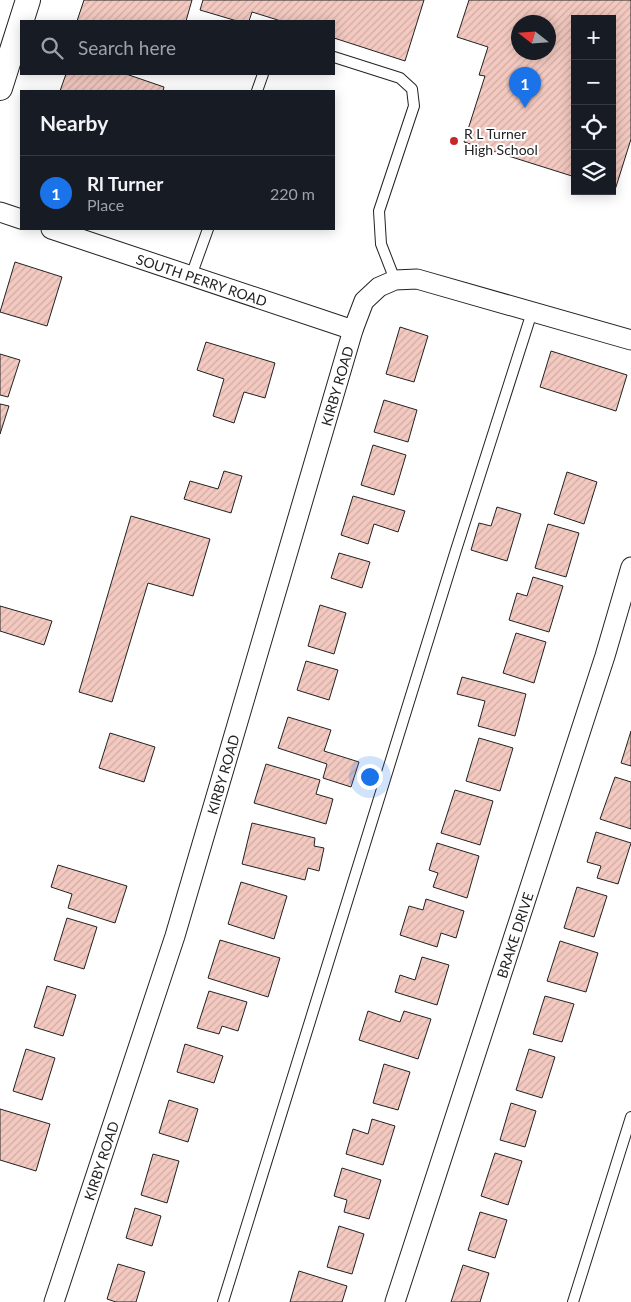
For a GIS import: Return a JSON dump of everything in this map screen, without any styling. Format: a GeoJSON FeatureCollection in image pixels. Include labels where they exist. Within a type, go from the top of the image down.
{"type":"FeatureCollection","features":[{"type":"Feature","properties":{"kind":"street"},"geometry":{"type":"LineString","coordinates":[[22,20],[28,0]]}},
{"type":"Feature","properties":{"kind":"street"},"geometry":{"type":"LineString","coordinates":[[0,88],[20,25]]}},
{"type":"Feature","properties":{"kind":"street"},"geometry":{"type":"LineString","coordinates":[[0,212],[20,219]]}},
{"type":"Feature","properties":{"kind":"street","name":"SOUTH PERRY ROAD"},"geometry":{"type":"LineString","coordinates":[[54,230],[353,330]]}},
{"type":"Feature","properties":{"kind":"street","name":"KIRBY ROAD"},"geometry":{"type":"LineString","coordinates":[[54,1302],[175,936],[353,330],[364,301],[379,287],[395,280],[417,279],[532,312]]}},
{"type":"Feature","properties":{"kind":"street"},"geometry":{"type":"LineString","coordinates":[[532,312],[631,340]]}},
{"type":"Feature","properties":{"kind":"street","name":"BRAKE DRIVE"},"geometry":{"type":"LineString","coordinates":[[395,1302],[605,656],[631,567]]}},
{"type":"Feature","properties":{"kind":"lane"},"geometry":{"type":"LineString","coordinates":[[335,57],[400,78],[412,89],[414,106],[379,211],[381,244],[395,280]]}},
{"type":"Feature","properties":{"kind":"lane"},"geometry":{"type":"LineString","coordinates":[[257,90],[263,75]]}},
{"type":"Feature","properties":{"kind":"lane"},"geometry":{"type":"LineString","coordinates":[[191,276],[208,230]]}},
{"type":"Feature","properties":{"kind":"lane"},"geometry":{"type":"LineString","coordinates":[[223,1302],[456,550],[532,312]]}},
{"type":"Feature","properties":{"kind":"lane"},"geometry":{"type":"LineString","coordinates":[[573,1302],[631,1117]]}},
{"type":"Feature","properties":{"kind":"building"},"geometry":{"type":"Polygon","coordinates":[[[84,0],[192,0],[186,20],[77,20],[84,0]]]}},
{"type":"Feature","properties":{"kind":"building"},"geometry":{"type":"Polygon","coordinates":[[[203,0],[424,0],[405,61],[335,38],[335,20],[278,20],[252,12],[249,20],[234,20],[200,10],[203,0]]]}},
{"type":"Feature","properties":{"kind":"building"},"geometry":{"type":"Polygon","coordinates":[[[469,0],[631,0],[631,139],[616,187],[616,15],[571,15],[571,176],[464,142],[485,76],[479,75],[488,47],[457,37],[469,0]]]}},
{"type":"Feature","properties":{"kind":"building"},"geometry":{"type":"Polygon","coordinates":[[[66,75],[129,75],[164,87],[163,90],[60,90],[66,75]]]}},
{"type":"Feature","properties":{"kind":"building"},"geometry":{"type":"Polygon","coordinates":[[[15,262],[62,277],[47,326],[0,312],[15,262]]]}},
{"type":"Feature","properties":{"kind":"building"},"geometry":{"type":"Polygon","coordinates":[[[400,327],[428,336],[414,382],[386,374],[400,327]]]}},
{"type":"Feature","properties":{"kind":"building"},"geometry":{"type":"Polygon","coordinates":[[[206,342],[275,363],[265,398],[244,392],[234,423],[213,416],[224,379],[197,370],[206,342]]]}},
{"type":"Feature","properties":{"kind":"building"},"geometry":{"type":"Polygon","coordinates":[[[551,351],[627,375],[616,411],[540,387],[551,351]]]}},
{"type":"Feature","properties":{"kind":"building"},"geometry":{"type":"Polygon","coordinates":[[[0,354],[20,360],[8,397],[0,395],[0,354]]]}},
{"type":"Feature","properties":{"kind":"building"},"geometry":{"type":"Polygon","coordinates":[[[384,400],[417,410],[408,442],[374,432],[384,400]]]}},
{"type":"Feature","properties":{"kind":"building"},"geometry":{"type":"Polygon","coordinates":[[[0,404],[9,406],[0,434],[0,404]]]}},
{"type":"Feature","properties":{"kind":"building"},"geometry":{"type":"Polygon","coordinates":[[[373,445],[406,455],[394,495],[361,485],[373,445]]]}},
{"type":"Feature","properties":{"kind":"building"},"geometry":{"type":"Polygon","coordinates":[[[224,471],[242,476],[231,513],[184,499],[190,481],[218,489],[224,471]]]}},
{"type":"Feature","properties":{"kind":"building"},"geometry":{"type":"Polygon","coordinates":[[[567,472],[597,482],[584,524],[554,514],[567,472]]]}},
{"type":"Feature","properties":{"kind":"building"},"geometry":{"type":"Polygon","coordinates":[[[353,496],[405,511],[398,532],[374,524],[368,544],[341,535],[353,496]]]}},
{"type":"Feature","properties":{"kind":"building"},"geometry":{"type":"Polygon","coordinates":[[[497,507],[521,514],[507,561],[471,550],[479,523],[491,526],[497,507]]]}},
{"type":"Feature","properties":{"kind":"building"},"geometry":{"type":"Polygon","coordinates":[[[131,516],[210,539],[193,596],[148,583],[112,702],[79,692],[131,516]]]}},
{"type":"Feature","properties":{"kind":"building"},"geometry":{"type":"Polygon","coordinates":[[[548,524],[579,533],[566,577],[535,568],[548,524]]]}},
{"type":"Feature","properties":{"kind":"building"},"geometry":{"type":"Polygon","coordinates":[[[339,553],[370,562],[362,588],[331,578],[339,553]]]}},
{"type":"Feature","properties":{"kind":"building"},"geometry":{"type":"Polygon","coordinates":[[[533,577],[563,586],[549,632],[509,620],[517,593],[527,596],[533,577]]]}},
{"type":"Feature","properties":{"kind":"building"},"geometry":{"type":"Polygon","coordinates":[[[320,605],[346,613],[334,654],[308,646],[320,605]]]}},
{"type":"Feature","properties":{"kind":"building"},"geometry":{"type":"Polygon","coordinates":[[[0,606],[52,621],[44,645],[0,631],[0,606]]]}},
{"type":"Feature","properties":{"kind":"building"},"geometry":{"type":"Polygon","coordinates":[[[516,633],[546,642],[534,683],[503,673],[516,633]]]}},
{"type":"Feature","properties":{"kind":"building"},"geometry":{"type":"Polygon","coordinates":[[[306,661],[338,670],[329,700],[297,690],[306,661]]]}},
{"type":"Feature","properties":{"kind":"building"},"geometry":{"type":"Polygon","coordinates":[[[462,677],[526,694],[515,736],[478,726],[485,701],[457,694],[462,677]]]}},
{"type":"Feature","properties":{"kind":"building"},"geometry":{"type":"Polygon","coordinates":[[[288,717],[331,730],[324,751],[359,762],[351,787],[323,778],[327,764],[278,748],[288,717]]]}},
{"type":"Feature","properties":{"kind":"building"},"geometry":{"type":"Polygon","coordinates":[[[631,731],[631,766],[621,763],[631,731]]]}},
{"type":"Feature","properties":{"kind":"building"},"geometry":{"type":"Polygon","coordinates":[[[110,733],[155,747],[144,782],[99,768],[110,733]]]}},
{"type":"Feature","properties":{"kind":"building"},"geometry":{"type":"Polygon","coordinates":[[[479,738],[513,748],[500,791],[466,781],[479,738]]]}},
{"type":"Feature","properties":{"kind":"building"},"geometry":{"type":"Polygon","coordinates":[[[266,764],[320,780],[316,794],[333,799],[326,824],[254,803],[266,764]]]}},
{"type":"Feature","properties":{"kind":"building"},"geometry":{"type":"Polygon","coordinates":[[[615,777],[631,782],[631,829],[600,819],[615,777]]]}},
{"type":"Feature","properties":{"kind":"building"},"geometry":{"type":"Polygon","coordinates":[[[455,790],[493,801],[480,845],[441,833],[455,790]]]}},
{"type":"Feature","properties":{"kind":"building"},"geometry":{"type":"Polygon","coordinates":[[[252,823],[315,838],[314,846],[324,848],[319,871],[308,868],[305,880],[242,864],[252,823]]]}},
{"type":"Feature","properties":{"kind":"building"},"geometry":{"type":"Polygon","coordinates":[[[596,832],[631,843],[618,884],[597,878],[601,866],[587,862],[596,832]]]}},
{"type":"Feature","properties":{"kind":"building"},"geometry":{"type":"Polygon","coordinates":[[[437,843],[479,856],[467,898],[433,887],[438,873],[429,870],[437,843]]]}},
{"type":"Feature","properties":{"kind":"building"},"geometry":{"type":"Polygon","coordinates":[[[58,865],[127,886],[115,923],[68,908],[72,894],[51,887],[58,865]]]}},
{"type":"Feature","properties":{"kind":"building"},"geometry":{"type":"Polygon","coordinates":[[[241,882],[287,896],[274,939],[228,924],[241,882]]]}},
{"type":"Feature","properties":{"kind":"building"},"geometry":{"type":"Polygon","coordinates":[[[577,887],[607,896],[594,937],[564,928],[577,887]]]}},
{"type":"Feature","properties":{"kind":"building"},"geometry":{"type":"Polygon","coordinates":[[[426,899],[464,911],[456,938],[441,933],[437,947],[400,935],[409,906],[423,910],[426,899]]]}},
{"type":"Feature","properties":{"kind":"building"},"geometry":{"type":"Polygon","coordinates":[[[67,918],[97,927],[84,969],[54,960],[67,918]]]}},
{"type":"Feature","properties":{"kind":"building"},"geometry":{"type":"Polygon","coordinates":[[[220,940],[280,958],[268,997],[208,978],[220,940]]]}},
{"type":"Feature","properties":{"kind":"building"},"geometry":{"type":"Polygon","coordinates":[[[560,941],[598,953],[586,992],[547,981],[560,941]]]}},
{"type":"Feature","properties":{"kind":"building"},"geometry":{"type":"Polygon","coordinates":[[[422,957],[449,965],[437,1005],[395,992],[400,975],[415,980],[422,957]]]}},
{"type":"Feature","properties":{"kind":"building"},"geometry":{"type":"Polygon","coordinates":[[[47,986],[76,995],[63,1036],[34,1027],[47,986]]]}},
{"type":"Feature","properties":{"kind":"building"},"geometry":{"type":"Polygon","coordinates":[[[209,991],[247,1002],[238,1031],[222,1026],[219,1034],[197,1028],[209,991]]]}},
{"type":"Feature","properties":{"kind":"building"},"geometry":{"type":"Polygon","coordinates":[[[545,996],[574,1004],[562,1042],[533,1034],[545,996]]]}},
{"type":"Feature","properties":{"kind":"building"},"geometry":{"type":"Polygon","coordinates":[[[368,1011],[400,1022],[404,1011],[431,1019],[418,1059],[359,1040],[368,1011]]]}},
{"type":"Feature","properties":{"kind":"building"},"geometry":{"type":"Polygon","coordinates":[[[185,1044],[223,1056],[214,1083],[177,1072],[185,1044]]]}},
{"type":"Feature","properties":{"kind":"building"},"geometry":{"type":"Polygon","coordinates":[[[26,1049],[55,1058],[42,1100],[13,1091],[26,1049]]]}},
{"type":"Feature","properties":{"kind":"building"},"geometry":{"type":"Polygon","coordinates":[[[529,1049],[555,1057],[542,1098],[516,1090],[529,1049]]]}},
{"type":"Feature","properties":{"kind":"building"},"geometry":{"type":"Polygon","coordinates":[[[384,1064],[410,1072],[398,1110],[373,1103],[384,1064]]]}},
{"type":"Feature","properties":{"kind":"building"},"geometry":{"type":"Polygon","coordinates":[[[169,1100],[198,1109],[188,1142],[159,1133],[169,1100]]]}},
{"type":"Feature","properties":{"kind":"building"},"geometry":{"type":"Polygon","coordinates":[[[511,1103],[536,1111],[525,1147],[500,1140],[511,1103]]]}},
{"type":"Feature","properties":{"kind":"building"},"geometry":{"type":"Polygon","coordinates":[[[0,1109],[50,1124],[36,1171],[0,1160],[0,1109]]]}},
{"type":"Feature","properties":{"kind":"building"},"geometry":{"type":"Polygon","coordinates":[[[372,1119],[395,1126],[383,1165],[346,1154],[353,1129],[368,1134],[372,1119]]]}},
{"type":"Feature","properties":{"kind":"building"},"geometry":{"type":"Polygon","coordinates":[[[495,1153],[522,1161],[508,1205],[481,1196],[495,1153]]]}},
{"type":"Feature","properties":{"kind":"building"},"geometry":{"type":"Polygon","coordinates":[[[153,1154],[179,1161],[167,1203],[141,1195],[153,1154]]]}},
{"type":"Feature","properties":{"kind":"building"},"geometry":{"type":"Polygon","coordinates":[[[342,1168],[381,1180],[369,1219],[344,1212],[347,1200],[334,1196],[342,1168]]]}},
{"type":"Feature","properties":{"kind":"building"},"geometry":{"type":"Polygon","coordinates":[[[135,1208],[161,1216],[152,1246],[126,1238],[135,1208]]]}},
{"type":"Feature","properties":{"kind":"building"},"geometry":{"type":"Polygon","coordinates":[[[480,1212],[507,1220],[495,1258],[468,1250],[480,1212]]]}},
{"type":"Feature","properties":{"kind":"building"},"geometry":{"type":"Polygon","coordinates":[[[339,1226],[364,1234],[352,1274],[327,1267],[339,1226]]]}},
{"type":"Feature","properties":{"kind":"building"},"geometry":{"type":"Polygon","coordinates":[[[118,1264],[145,1272],[136,1302],[116,1302],[107,1299],[118,1264]]]}},
{"type":"Feature","properties":{"kind":"building"},"geometry":{"type":"Polygon","coordinates":[[[463,1265],[489,1273],[480,1302],[451,1302],[463,1265]]]}},
{"type":"Feature","properties":{"kind":"building"},"geometry":{"type":"Polygon","coordinates":[[[299,1271],[347,1286],[342,1302],[290,1302],[299,1271]]]}},
{"type":"Feature","properties":{"kind":"place","name":"Rl Turner"},"geometry":{"type":"Point","coordinates":[525,108]}},
{"type":"Feature","properties":{"kind":"place","name":"R L Turner High School"},"geometry":{"type":"Point","coordinates":[454,141]}}]}
